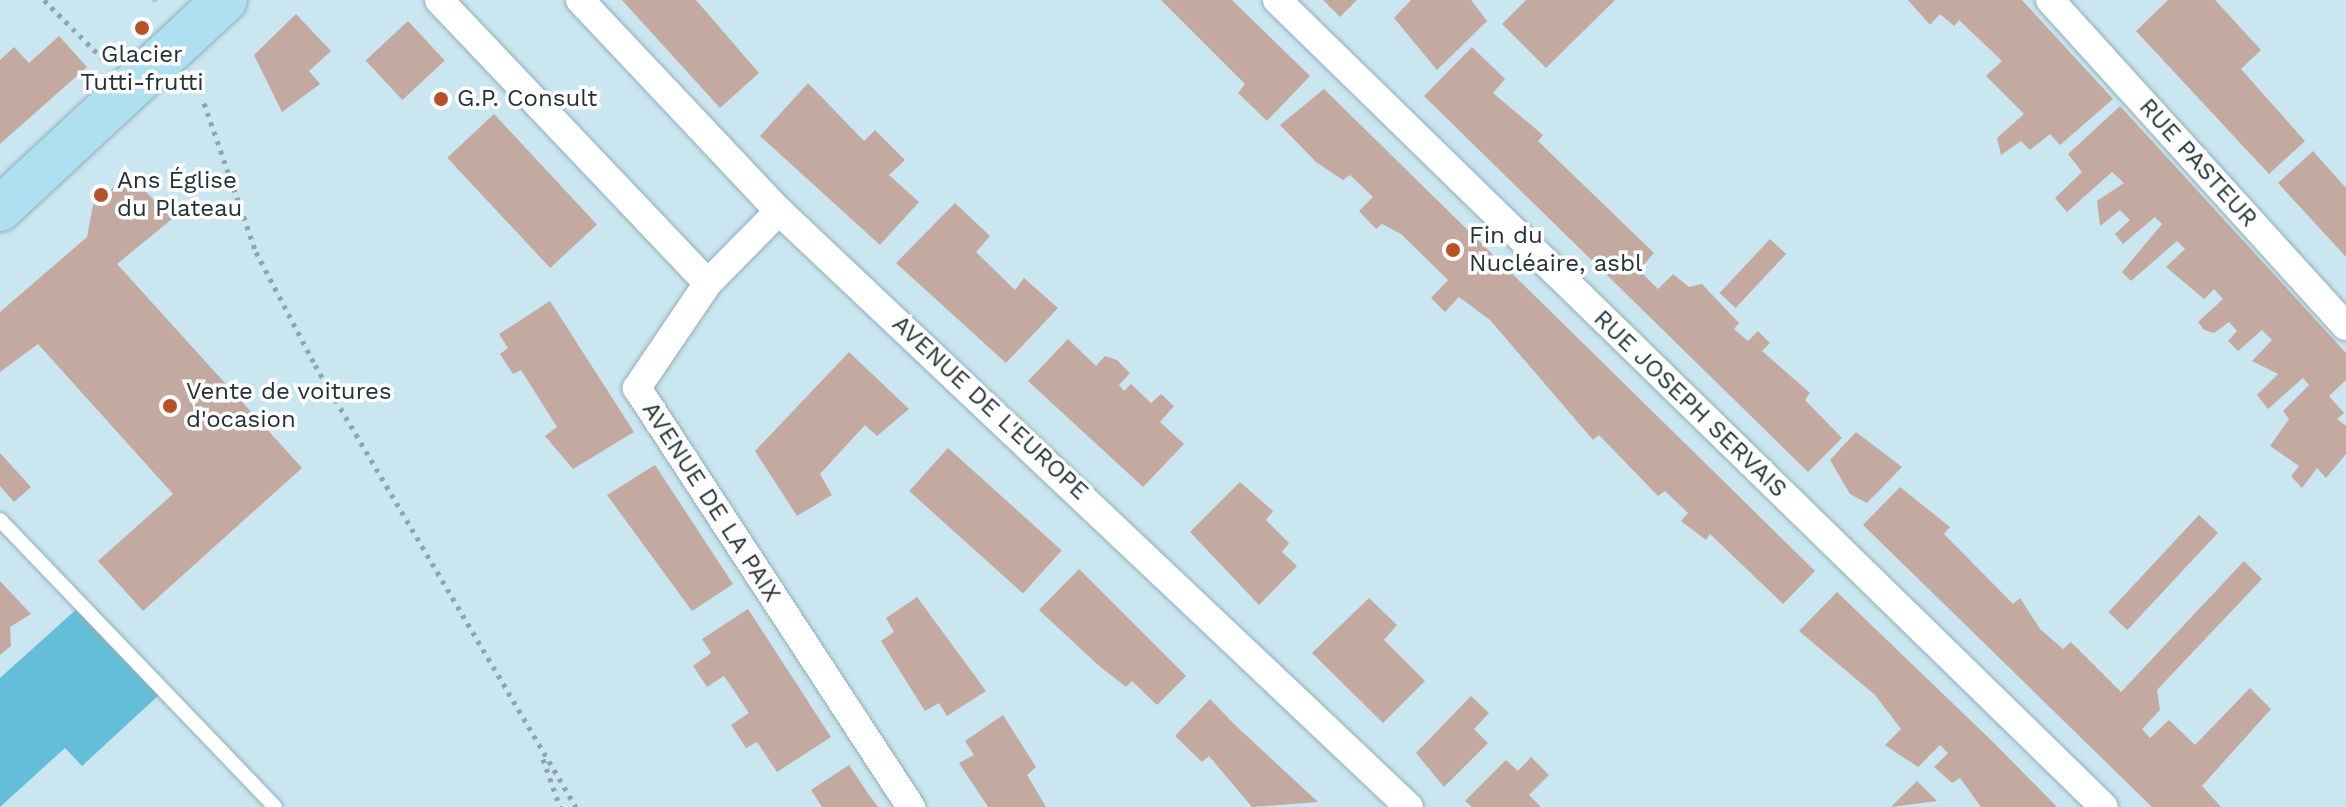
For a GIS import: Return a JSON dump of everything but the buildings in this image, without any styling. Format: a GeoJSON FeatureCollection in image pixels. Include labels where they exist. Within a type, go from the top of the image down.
{"type":"FeatureCollection","features":[{"type":"Feature","properties":{"kind":"main road"},"geometry":{"type":"LineString","coordinates":[[0,209],[135,87],[225,0]]}},
{"type":"Feature","properties":{"kind":"street"},"geometry":{"type":"LineString","coordinates":[[439,0],[708,283]]}},
{"type":"Feature","properties":{"kind":"street","name":"AVENUE DE L'EUROPE"},"geometry":{"type":"LineString","coordinates":[[580,0],[779,211],[1409,807]]}},
{"type":"Feature","properties":{"kind":"street","name":"RUE JOSEPH SERVAIS"},"geometry":{"type":"LineString","coordinates":[[1277,0],[2104,807]]}},
{"type":"Feature","properties":{"kind":"street","name":"RUE PASTEUR"},"geometry":{"type":"LineString","coordinates":[[2050,0],[2346,326]]}},
{"type":"Feature","properties":{"kind":"street","name":"AVENUE DE LA PAIX"},"geometry":{"type":"LineString","coordinates":[[779,211],[708,283],[637,388],[911,807]]}},
{"type":"Feature","properties":{"kind":"lane"},"geometry":{"type":"LineString","coordinates":[[0,520],[275,807]]}},
{"type":"Feature","properties":{"kind":"path"},"geometry":{"type":"LineString","coordinates":[[44,0],[135,87]]}},
{"type":"Feature","properties":{"kind":"path"},"geometry":{"type":"LineString","coordinates":[[204,103],[256,252],[315,365],[576,807]]}},
{"type":"Feature","properties":{"kind":"path"},"geometry":{"type":"LineString","coordinates":[[540,750],[560,807]]}},
{"type":"Feature","properties":{"kind":"shaded area"},"geometry":{"type":"Polygon","coordinates":[[[80,606],[160,694],[82,766],[65,748],[0,807],[0,678],[80,606]]]}},
{"type":"Feature","properties":{"kind":"place","name":"Glacier Tutti-frutti"},"geometry":{"type":"Point","coordinates":[142,28]}},
{"type":"Feature","properties":{"kind":"place","name":"G.P. Consult"},"geometry":{"type":"Point","coordinates":[441,99]}},
{"type":"Feature","properties":{"kind":"place","name":"Ans Église du Plateau"},"geometry":{"type":"Point","coordinates":[101,195]}},
{"type":"Feature","properties":{"kind":"place","name":"Fin du Nucléaire, asbl"},"geometry":{"type":"Point","coordinates":[1453,250]}},
{"type":"Feature","properties":{"kind":"place","name":"Vente de voitures d'ocasion"},"geometry":{"type":"Point","coordinates":[170,406]}}]}
